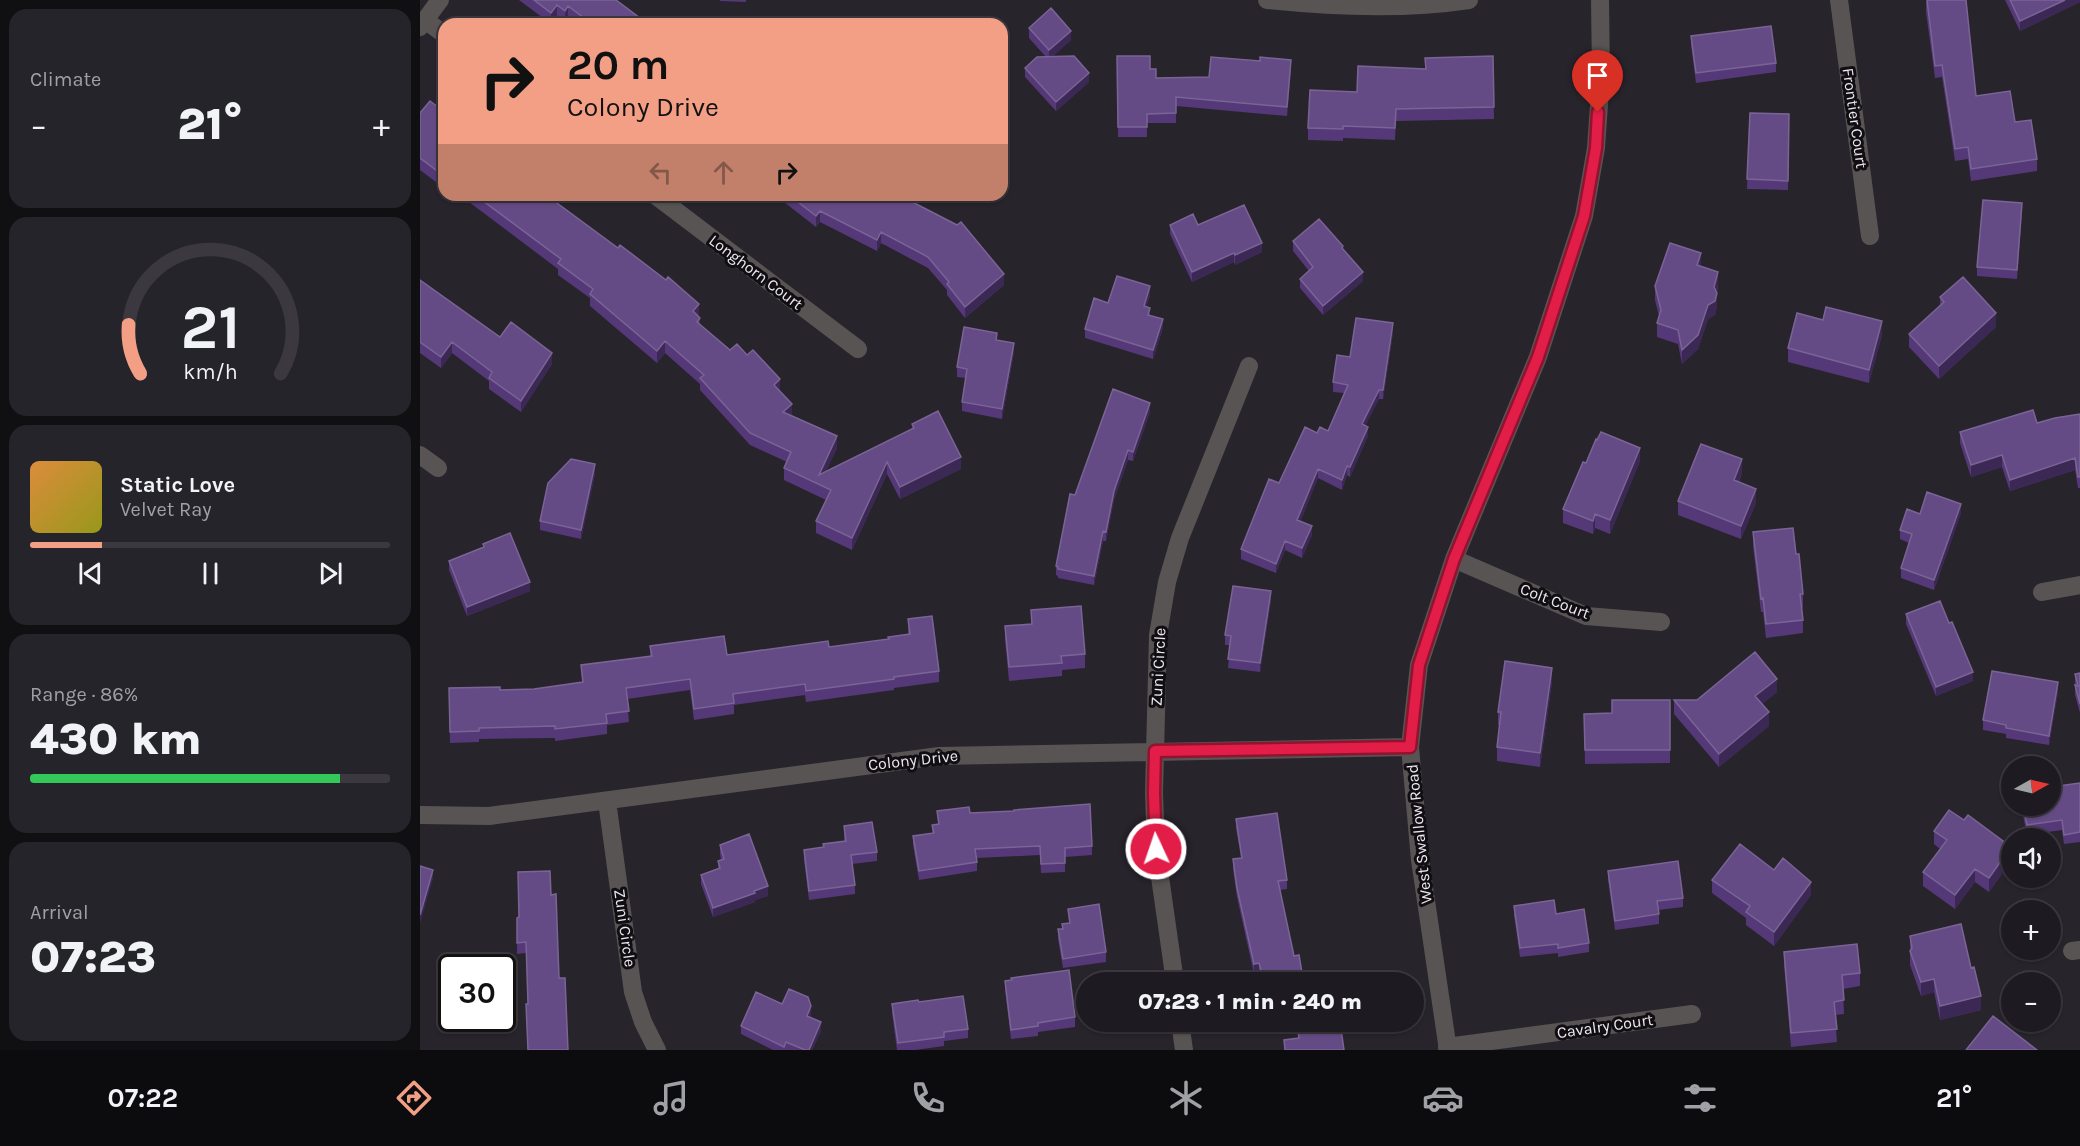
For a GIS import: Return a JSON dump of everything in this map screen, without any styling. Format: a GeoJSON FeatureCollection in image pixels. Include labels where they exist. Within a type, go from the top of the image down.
{"type":"FeatureCollection","features":[{"type":"Feature","properties":{"kind":"street"},"geometry":{"type":"LineString","coordinates":[[438,31],[423,23],[440,0]]}},
{"type":"Feature","properties":{"kind":"street"},"geometry":{"type":"LineString","coordinates":[[1267,0],[1310,4],[1385,6],[1469,0]]}},
{"type":"Feature","properties":{"kind":"street","name":"West Swallow Road"},"geometry":{"type":"LineString","coordinates":[[1448,1048],[1420,860],[1410,747],[1419,665],[1454,559],[1538,357],[1584,216],[1596,148],[1601,76],[1600,0]]}},
{"type":"Feature","properties":{"kind":"street","name":"Frontier Court"},"geometry":{"type":"LineString","coordinates":[[1839,0],[1870,236]]}},
{"type":"Feature","properties":{"kind":"street","name":"Longhorn Court"},"geometry":{"type":"LineString","coordinates":[[663,201],[858,349]]}},
{"type":"Feature","properties":{"kind":"street","name":"Zuni Circle"},"geometry":{"type":"LineString","coordinates":[[1174,972],[1156,849],[1154,793],[1158,635],[1167,582],[1180,538],[1249,366]]}},
{"type":"Feature","properties":{"kind":"street"},"geometry":{"type":"LineString","coordinates":[[420,455],[438,468]]}},
{"type":"Feature","properties":{"kind":"street","name":"Colt Court"},"geometry":{"type":"LineString","coordinates":[[1454,559],[1586,616],[1661,622]]}},
{"type":"Feature","properties":{"kind":"street"},"geometry":{"type":"LineString","coordinates":[[2042,592],[2080,585]]}},
{"type":"Feature","properties":{"kind":"street","name":"Colony Drive"},"geometry":{"type":"LineString","coordinates":[[420,814],[489,816],[939,756],[1410,747]]}},
{"type":"Feature","properties":{"kind":"street","name":"Zuni Circle"},"geometry":{"type":"LineString","coordinates":[[607,801],[633,992],[643,1022],[657,1050]]}},
{"type":"Feature","properties":{"kind":"street","name":"Cavalry Court"},"geometry":{"type":"LineString","coordinates":[[1448,1048],[1692,1014]]}},
{"type":"Feature","properties":{"kind":"street"},"geometry":{"type":"LineString","coordinates":[[1181,1032],[1184,1050]]}},
{"type":"Feature","properties":{"kind":"building"},"geometry":{"type":"Polygon","coordinates":[[[534,0],[616,0],[640,18],[584,18],[568,6],[565,11],[557,5],[551,13],[534,0]]]}},
{"type":"Feature","properties":{"kind":"building"},"geometry":{"type":"Polygon","coordinates":[[[1927,0],[1966,0],[1976,96],[2010,91],[2015,122],[2031,120],[2037,159],[1971,169],[1968,147],[1955,149],[1942,65],[1935,66],[1927,0]]]}},
{"type":"Feature","properties":{"kind":"building"},"geometry":{"type":"Polygon","coordinates":[[[2010,0],[2065,0],[2020,21],[2010,0]]]}},
{"type":"Feature","properties":{"kind":"building"},"geometry":{"type":"Polygon","coordinates":[[[1051,8],[1071,31],[1049,50],[1029,28],[1051,8]]]}},
{"type":"Feature","properties":{"kind":"building"},"geometry":{"type":"Polygon","coordinates":[[[1771,26],[1776,63],[1696,73],[1691,36],[1771,26]]]}},
{"type":"Feature","properties":{"kind":"building"},"geometry":{"type":"Polygon","coordinates":[[[1074,56],[1089,73],[1056,102],[1025,68],[1037,57],[1074,56]]]}},
{"type":"Feature","properties":{"kind":"building"},"geometry":{"type":"Polygon","coordinates":[[[1117,56],[1150,56],[1150,69],[1156,69],[1156,78],[1209,77],[1211,57],[1260,61],[1260,57],[1291,60],[1287,107],[1176,97],[1176,113],[1147,114],[1147,127],[1118,127],[1117,56]]]}},
{"type":"Feature","properties":{"kind":"building"},"geometry":{"type":"Polygon","coordinates":[[[1493,56],[1494,107],[1396,109],[1395,128],[1343,126],[1343,129],[1308,128],[1310,90],[1357,92],[1358,66],[1426,69],[1425,58],[1493,56]]]}},
{"type":"Feature","properties":{"kind":"building"},"geometry":{"type":"Polygon","coordinates":[[[430,101],[438,107],[438,172],[420,158],[420,113],[430,101]]]}},
{"type":"Feature","properties":{"kind":"building"},"geometry":{"type":"Polygon","coordinates":[[[1750,113],[1789,114],[1788,181],[1747,179],[1750,113]]]}},
{"type":"Feature","properties":{"kind":"building"},"geometry":{"type":"Polygon","coordinates":[[[1983,200],[2022,203],[2017,270],[1977,267],[1983,200]]]}},
{"type":"Feature","properties":{"kind":"building"},"geometry":{"type":"Polygon","coordinates":[[[483,201],[554,201],[618,248],[620,245],[666,280],[668,277],[699,304],[693,311],[700,318],[697,322],[730,350],[737,344],[747,355],[753,350],[780,379],[774,385],[792,404],[783,412],[837,436],[819,475],[914,428],[912,424],[938,411],[961,457],[900,487],[887,462],[852,538],[816,521],[831,490],[784,468],[791,452],[750,433],[700,378],[704,375],[665,341],[657,351],[590,294],[593,289],[558,263],[561,259],[483,201]]]}},
{"type":"Feature","properties":{"kind":"building"},"geometry":{"type":"Polygon","coordinates":[[[797,201],[911,201],[957,225],[961,222],[1004,274],[965,307],[947,284],[949,282],[928,257],[881,232],[877,240],[820,211],[816,216],[797,201]]]}},
{"type":"Feature","properties":{"kind":"building"},"geometry":{"type":"Polygon","coordinates":[[[1244,205],[1262,243],[1192,272],[1170,225],[1193,214],[1198,225],[1244,205]]]}},
{"type":"Feature","properties":{"kind":"building"},"geometry":{"type":"Polygon","coordinates":[[[1319,219],[1363,272],[1323,306],[1300,279],[1313,267],[1293,241],[1319,219]]]}},
{"type":"Feature","properties":{"kind":"building"},"geometry":{"type":"Polygon","coordinates":[[[1670,243],[1701,253],[1697,265],[1718,272],[1714,287],[1717,293],[1715,301],[1708,305],[1698,335],[1682,350],[1678,330],[1657,323],[1661,310],[1655,286],[1670,243]]]}},
{"type":"Feature","properties":{"kind":"building"},"geometry":{"type":"Polygon","coordinates":[[[1117,276],[1150,286],[1144,306],[1150,308],[1148,315],[1163,319],[1153,350],[1085,329],[1094,298],[1108,303],[1117,276]]]}},
{"type":"Feature","properties":{"kind":"building"},"geometry":{"type":"Polygon","coordinates":[[[1963,277],[1996,313],[1939,366],[1909,334],[1944,302],[1940,297],[1963,277]]]}},
{"type":"Feature","properties":{"kind":"building"},"geometry":{"type":"Polygon","coordinates":[[[420,280],[500,337],[511,322],[552,353],[521,401],[489,378],[492,372],[452,342],[441,357],[420,342],[420,280]]]}},
{"type":"Feature","properties":{"kind":"building"},"geometry":{"type":"Polygon","coordinates":[[[1826,307],[1882,321],[1869,370],[1788,348],[1797,313],[1823,320],[1826,307]]]}},
{"type":"Feature","properties":{"kind":"building"},"geometry":{"type":"Polygon","coordinates":[[[1356,318],[1393,323],[1383,390],[1379,390],[1362,424],[1368,427],[1342,480],[1318,469],[1297,520],[1312,526],[1302,548],[1285,541],[1276,564],[1241,549],[1269,479],[1279,483],[1305,427],[1317,433],[1320,427],[1328,431],[1348,385],[1333,382],[1337,355],[1350,357],[1356,318]]]}},
{"type":"Feature","properties":{"kind":"building"},"geometry":{"type":"Polygon","coordinates":[[[964,327],[997,333],[996,340],[1014,343],[1002,409],[962,402],[967,369],[957,367],[964,327]]]}},
{"type":"Feature","properties":{"kind":"building"},"geometry":{"type":"Polygon","coordinates":[[[1113,389],[1150,403],[1133,452],[1128,450],[1114,491],[1094,576],[1058,569],[1056,566],[1070,494],[1075,495],[1113,389]]]}},
{"type":"Feature","properties":{"kind":"building"},"geometry":{"type":"Polygon","coordinates":[[[2033,410],[2037,423],[2080,414],[2080,477],[2078,477],[2075,458],[2010,480],[2002,455],[1971,465],[1960,432],[2033,410]]]}},
{"type":"Feature","properties":{"kind":"building"},"geometry":{"type":"Polygon","coordinates":[[[1601,432],[1640,448],[1610,520],[1595,514],[1593,521],[1563,509],[1583,462],[1586,463],[1601,432]]]}},
{"type":"Feature","properties":{"kind":"building"},"geometry":{"type":"Polygon","coordinates":[[[1701,444],[1742,459],[1734,480],[1756,489],[1741,526],[1678,501],[1701,444]]]}},
{"type":"Feature","properties":{"kind":"building"},"geometry":{"type":"Polygon","coordinates":[[[571,459],[595,464],[581,530],[540,521],[548,483],[571,459]]]}},
{"type":"Feature","properties":{"kind":"building"},"geometry":{"type":"Polygon","coordinates":[[[1927,492],[1961,504],[1934,580],[1901,568],[1912,534],[1900,530],[1907,509],[1920,514],[1927,492]]]}},
{"type":"Feature","properties":{"kind":"building"},"geometry":{"type":"Polygon","coordinates":[[[1793,528],[1796,554],[1799,554],[1803,620],[1766,624],[1753,532],[1793,528]]]}},
{"type":"Feature","properties":{"kind":"building"},"geometry":{"type":"Polygon","coordinates":[[[510,533],[530,582],[467,607],[449,561],[484,547],[483,544],[510,533]]]}},
{"type":"Feature","properties":{"kind":"building"},"geometry":{"type":"Polygon","coordinates":[[[1233,586],[1271,591],[1260,663],[1228,659],[1231,636],[1225,635],[1233,586]]]}},
{"type":"Feature","properties":{"kind":"building"},"geometry":{"type":"Polygon","coordinates":[[[1940,601],[1949,623],[1952,622],[1973,672],[1936,687],[1906,614],[1940,601]]]}},
{"type":"Feature","properties":{"kind":"building"},"geometry":{"type":"Polygon","coordinates":[[[1081,606],[1085,654],[1061,656],[1062,663],[1009,667],[1005,626],[1032,624],[1031,610],[1081,606]]]}},
{"type":"Feature","properties":{"kind":"building"},"geometry":{"type":"Polygon","coordinates":[[[932,616],[939,671],[806,691],[805,684],[733,694],[734,703],[694,709],[690,679],[626,688],[629,711],[606,714],[607,723],[555,729],[555,726],[479,728],[479,731],[450,732],[449,688],[534,689],[583,682],[581,665],[652,656],[650,646],[724,636],[727,655],[828,641],[829,647],[889,639],[888,637],[910,634],[908,619],[932,616]]]}},
{"type":"Feature","properties":{"kind":"building"},"geometry":{"type":"Polygon","coordinates":[[[1755,652],[1777,679],[1755,696],[1769,712],[1719,754],[1674,700],[1697,700],[1755,652]]]}},
{"type":"Feature","properties":{"kind":"building"},"geometry":{"type":"Polygon","coordinates":[[[1505,661],[1552,668],[1540,753],[1497,747],[1501,712],[1498,712],[1505,661]]]}},
{"type":"Feature","properties":{"kind":"building"},"geometry":{"type":"Polygon","coordinates":[[[1992,671],[2058,682],[2049,736],[2006,728],[2006,725],[1983,720],[1992,671]]]}},
{"type":"Feature","properties":{"kind":"building"},"geometry":{"type":"Polygon","coordinates":[[[2080,673],[2080,704],[2075,685],[2078,686],[2075,674],[2080,673]]]}},
{"type":"Feature","properties":{"kind":"building"},"geometry":{"type":"Polygon","coordinates":[[[1612,700],[1670,700],[1670,750],[1585,750],[1584,714],[1612,713],[1612,700]]]}},
{"type":"Feature","properties":{"kind":"building"},"geometry":{"type":"Polygon","coordinates":[[[2080,783],[2080,832],[2064,835],[2062,820],[2027,825],[2025,816],[2061,816],[2061,786],[2080,783]]]}},
{"type":"Feature","properties":{"kind":"building"},"geometry":{"type":"Polygon","coordinates":[[[1090,804],[1092,846],[1065,848],[1065,863],[1041,864],[1040,846],[975,849],[977,862],[919,871],[913,836],[934,833],[932,825],[939,824],[937,811],[969,807],[970,813],[1014,811],[1090,804]]]}},
{"type":"Feature","properties":{"kind":"building"},"geometry":{"type":"Polygon","coordinates":[[[1949,810],[1964,820],[1968,815],[2001,840],[2001,861],[1989,878],[1975,869],[1955,895],[1923,872],[1947,840],[1934,831],[1949,810]]]}},
{"type":"Feature","properties":{"kind":"building"},"geometry":{"type":"Polygon","coordinates":[[[1277,813],[1287,880],[1278,881],[1294,956],[1299,955],[1302,972],[1261,972],[1259,963],[1254,964],[1233,859],[1242,858],[1236,819],[1277,813]]]}},
{"type":"Feature","properties":{"kind":"building"},"geometry":{"type":"Polygon","coordinates":[[[872,822],[877,852],[851,855],[855,885],[809,891],[804,850],[824,847],[823,844],[846,841],[844,826],[872,822]]]}},
{"type":"Feature","properties":{"kind":"building"},"geometry":{"type":"Polygon","coordinates":[[[749,834],[768,886],[713,908],[701,875],[720,868],[718,861],[724,859],[720,845],[749,834]]]}},
{"type":"Feature","properties":{"kind":"building"},"geometry":{"type":"Polygon","coordinates":[[[1740,844],[1774,870],[1783,858],[1811,882],[1774,932],[1746,912],[1750,906],[1712,880],[1740,844]]]}},
{"type":"Feature","properties":{"kind":"building"},"geometry":{"type":"Polygon","coordinates":[[[1678,861],[1683,898],[1657,901],[1659,914],[1615,921],[1608,871],[1678,861]]]}},
{"type":"Feature","properties":{"kind":"building"},"geometry":{"type":"Polygon","coordinates":[[[420,866],[433,870],[420,915],[420,866]]]}},
{"type":"Feature","properties":{"kind":"building"},"geometry":{"type":"Polygon","coordinates":[[[550,871],[551,895],[556,894],[559,978],[565,978],[568,1050],[528,1050],[526,942],[517,943],[518,872],[550,871]]]}},
{"type":"Feature","properties":{"kind":"building"},"geometry":{"type":"Polygon","coordinates":[[[1554,900],[1556,914],[1584,909],[1589,943],[1558,948],[1558,944],[1520,948],[1514,906],[1554,900]]]}},
{"type":"Feature","properties":{"kind":"building"},"geometry":{"type":"Polygon","coordinates":[[[1099,904],[1106,952],[1063,959],[1058,929],[1063,929],[1062,924],[1070,923],[1068,909],[1099,904]]]}},
{"type":"Feature","properties":{"kind":"building"},"geometry":{"type":"Polygon","coordinates":[[[1961,924],[1971,968],[1974,967],[1981,996],[1940,1006],[1934,979],[1921,982],[1910,951],[1912,948],[1910,936],[1961,924]]]}},
{"type":"Feature","properties":{"kind":"building"},"geometry":{"type":"Polygon","coordinates":[[[1857,944],[1860,973],[1842,975],[1844,1000],[1834,1002],[1837,1029],[1791,1033],[1784,952],[1857,944]]]}},
{"type":"Feature","properties":{"kind":"building"},"geometry":{"type":"Polygon","coordinates":[[[1069,970],[1075,1017],[1011,1030],[1005,981],[1012,980],[1011,978],[1069,970]]]}},
{"type":"Feature","properties":{"kind":"building"},"geometry":{"type":"Polygon","coordinates":[[[789,989],[808,997],[811,1006],[807,1016],[821,1022],[809,1050],[786,1042],[784,1047],[741,1026],[756,992],[782,1004],[789,989]]]}},
{"type":"Feature","properties":{"kind":"building"},"geometry":{"type":"Polygon","coordinates":[[[963,996],[968,1029],[944,1032],[944,1037],[898,1043],[892,1004],[963,996]]]}},
{"type":"Feature","properties":{"kind":"building"},"geometry":{"type":"Polygon","coordinates":[[[1993,1016],[2001,1022],[2001,1032],[2014,1032],[2037,1050],[1966,1050],[1993,1016]]]}},
{"type":"Feature","properties":{"kind":"building"},"geometry":{"type":"Polygon","coordinates":[[[1298,1032],[1341,1032],[1344,1050],[1285,1050],[1284,1040],[1299,1038],[1298,1032]]]}},
{"type":"Feature","properties":{"kind":"route"},"geometry":{"type":"LineString","coordinates":[[1156,849],[1155,751],[1410,747],[1419,665],[1454,559],[1538,357],[1584,216],[1596,148],[1598,112]]}}]}
